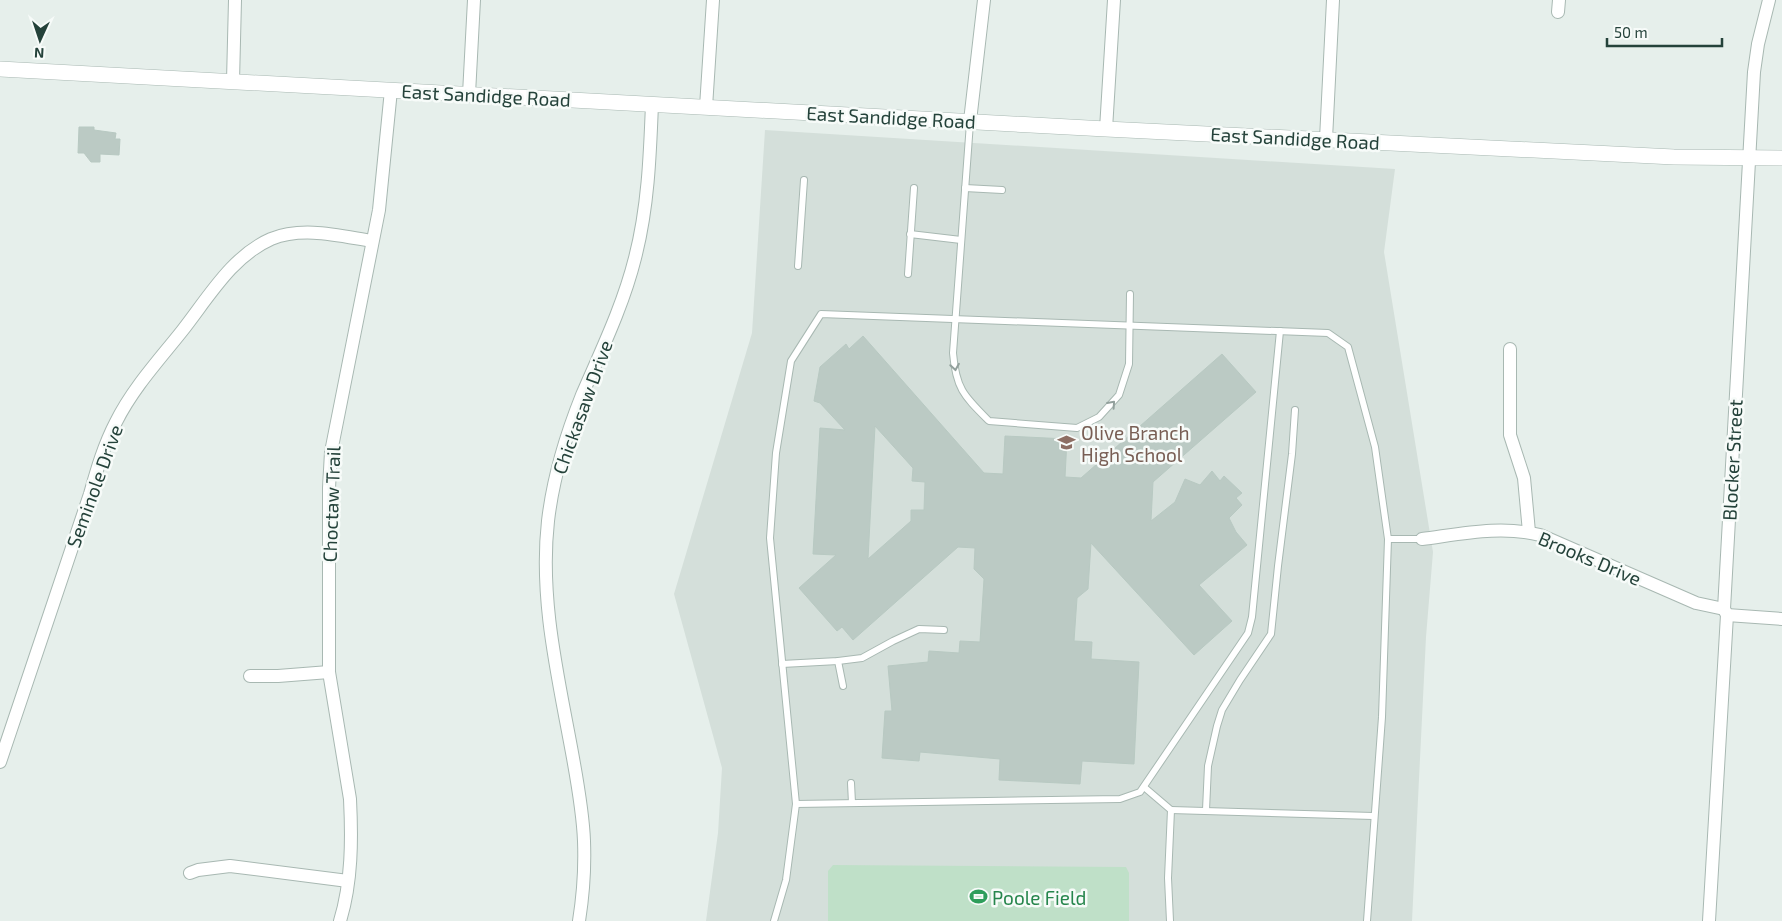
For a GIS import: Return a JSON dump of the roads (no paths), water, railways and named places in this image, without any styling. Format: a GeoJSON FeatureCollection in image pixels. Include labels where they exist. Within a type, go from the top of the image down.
{"type":"FeatureCollection","features":[{"type":"Feature","properties":{"kind":"street"},"geometry":{"type":"LineString","coordinates":[[233,81],[235,0]]}},
{"type":"Feature","properties":{"kind":"street"},"geometry":{"type":"LineString","coordinates":[[469,94],[474,0]]}},
{"type":"Feature","properties":{"kind":"street"},"geometry":{"type":"LineString","coordinates":[[706,107],[712,0]]}},
{"type":"Feature","properties":{"kind":"street"},"geometry":{"type":"LineString","coordinates":[[970,121],[984,0]]}},
{"type":"Feature","properties":{"kind":"street"},"geometry":{"type":"LineString","coordinates":[[1106,129],[1114,0]]}},
{"type":"Feature","properties":{"kind":"street"},"geometry":{"type":"LineString","coordinates":[[1326,139],[1333,0]]}},
{"type":"Feature","properties":{"kind":"street","name":"Blocker Street"},"geometry":{"type":"LineString","coordinates":[[1709,921],[1754,72],[1758,44],[1769,0]]}},
{"type":"Feature","properties":{"kind":"street","name":"East Sandidge Road"},"geometry":{"type":"LineString","coordinates":[[0,69],[1106,129],[1674,157],[1782,158]]}},
{"type":"Feature","properties":{"kind":"street","name":"Choctaw Trail"},"geometry":{"type":"LineString","coordinates":[[340,921],[348,881],[351,820],[350,799],[329,672],[329,488],[331,452],[382,192],[391,90]]}},
{"type":"Feature","properties":{"kind":"street","name":"Chickasaw Drive"},"geometry":{"type":"LineString","coordinates":[[579,921],[584,842],[581,802],[549,628],[545,580],[548,522],[550,501],[560,458],[581,398],[620,304],[635,259],[649,173],[652,104]]}},
{"type":"Feature","properties":{"kind":"street","name":"Seminole Drive"},"geometry":{"type":"LineString","coordinates":[[0,762],[100,459],[116,422],[152,366],[226,275],[249,252],[271,240],[296,234],[326,234],[372,241]]}},
{"type":"Feature","properties":{"kind":"street"},"geometry":{"type":"LineString","coordinates":[[1510,349],[1510,435],[1524,478],[1529,532]]}},
{"type":"Feature","properties":{"kind":"street","name":"Brooks Drive"},"geometry":{"type":"LineString","coordinates":[[1422,539],[1505,530],[1529,532],[1540,535],[1696,603],[1725,612],[1782,619]]}},
{"type":"Feature","properties":{"kind":"street"},"geometry":{"type":"LineString","coordinates":[[250,676],[329,672]]}},
{"type":"Feature","properties":{"kind":"street"},"geometry":{"type":"LineString","coordinates":[[190,873],[198,870],[230,866],[348,881]]}},
{"type":"Feature","properties":{"kind":"lane"},"geometry":{"type":"LineString","coordinates":[[970,121],[953,353],[957,378],[965,397],[989,421],[1078,428],[1099,417],[1119,395],[1129,364],[1130,294]]}},
{"type":"Feature","properties":{"kind":"lane"},"geometry":{"type":"LineString","coordinates":[[798,266],[804,180]]}},
{"type":"Feature","properties":{"kind":"lane"},"geometry":{"type":"LineString","coordinates":[[908,274],[914,188]]}},
{"type":"Feature","properties":{"kind":"lane"},"geometry":{"type":"LineString","coordinates":[[965,188],[1002,190]]}},
{"type":"Feature","properties":{"kind":"lane"},"geometry":{"type":"LineString","coordinates":[[910,234],[961,240]]}},
{"type":"Feature","properties":{"kind":"lane"},"geometry":{"type":"LineString","coordinates":[[774,921],[786,880],[796,804],[770,538],[776,453],[791,361],[821,314],[1328,333],[1348,347],[1375,447],[1388,539],[1382,717],[1373,816],[1367,921]]}},
{"type":"Feature","properties":{"kind":"lane"},"geometry":{"type":"LineString","coordinates":[[796,804],[1120,799],[1140,792],[1248,633],[1252,617],[1280,331]]}},
{"type":"Feature","properties":{"kind":"lane"},"geometry":{"type":"LineString","coordinates":[[1206,810],[1208,766],[1222,710],[1271,634],[1292,454],[1295,410]]}},
{"type":"Feature","properties":{"kind":"lane"},"geometry":{"type":"LineString","coordinates":[[1388,539],[1422,539]]}},
{"type":"Feature","properties":{"kind":"lane"},"geometry":{"type":"LineString","coordinates":[[782,664],[862,658],[919,629],[944,630]]}},
{"type":"Feature","properties":{"kind":"lane"},"geometry":{"type":"LineString","coordinates":[[838,661],[844,686]]}},
{"type":"Feature","properties":{"kind":"lane"},"geometry":{"type":"LineString","coordinates":[[851,783],[852,803]]}},
{"type":"Feature","properties":{"kind":"lane"},"geometry":{"type":"LineString","coordinates":[[1144,787],[1171,810],[1373,816]]}},
{"type":"Feature","properties":{"kind":"lane"},"geometry":{"type":"LineString","coordinates":[[1170,921],[1168,878],[1171,810]]}},
{"type":"Feature","properties":{"kind":"place","name":"Olive Branch High School"},"geometry":{"type":"Point","coordinates":[1067,443]}},
{"type":"Feature","properties":{"kind":"place","name":"Poole Field"},"geometry":{"type":"Point","coordinates":[978,897]}}]}
